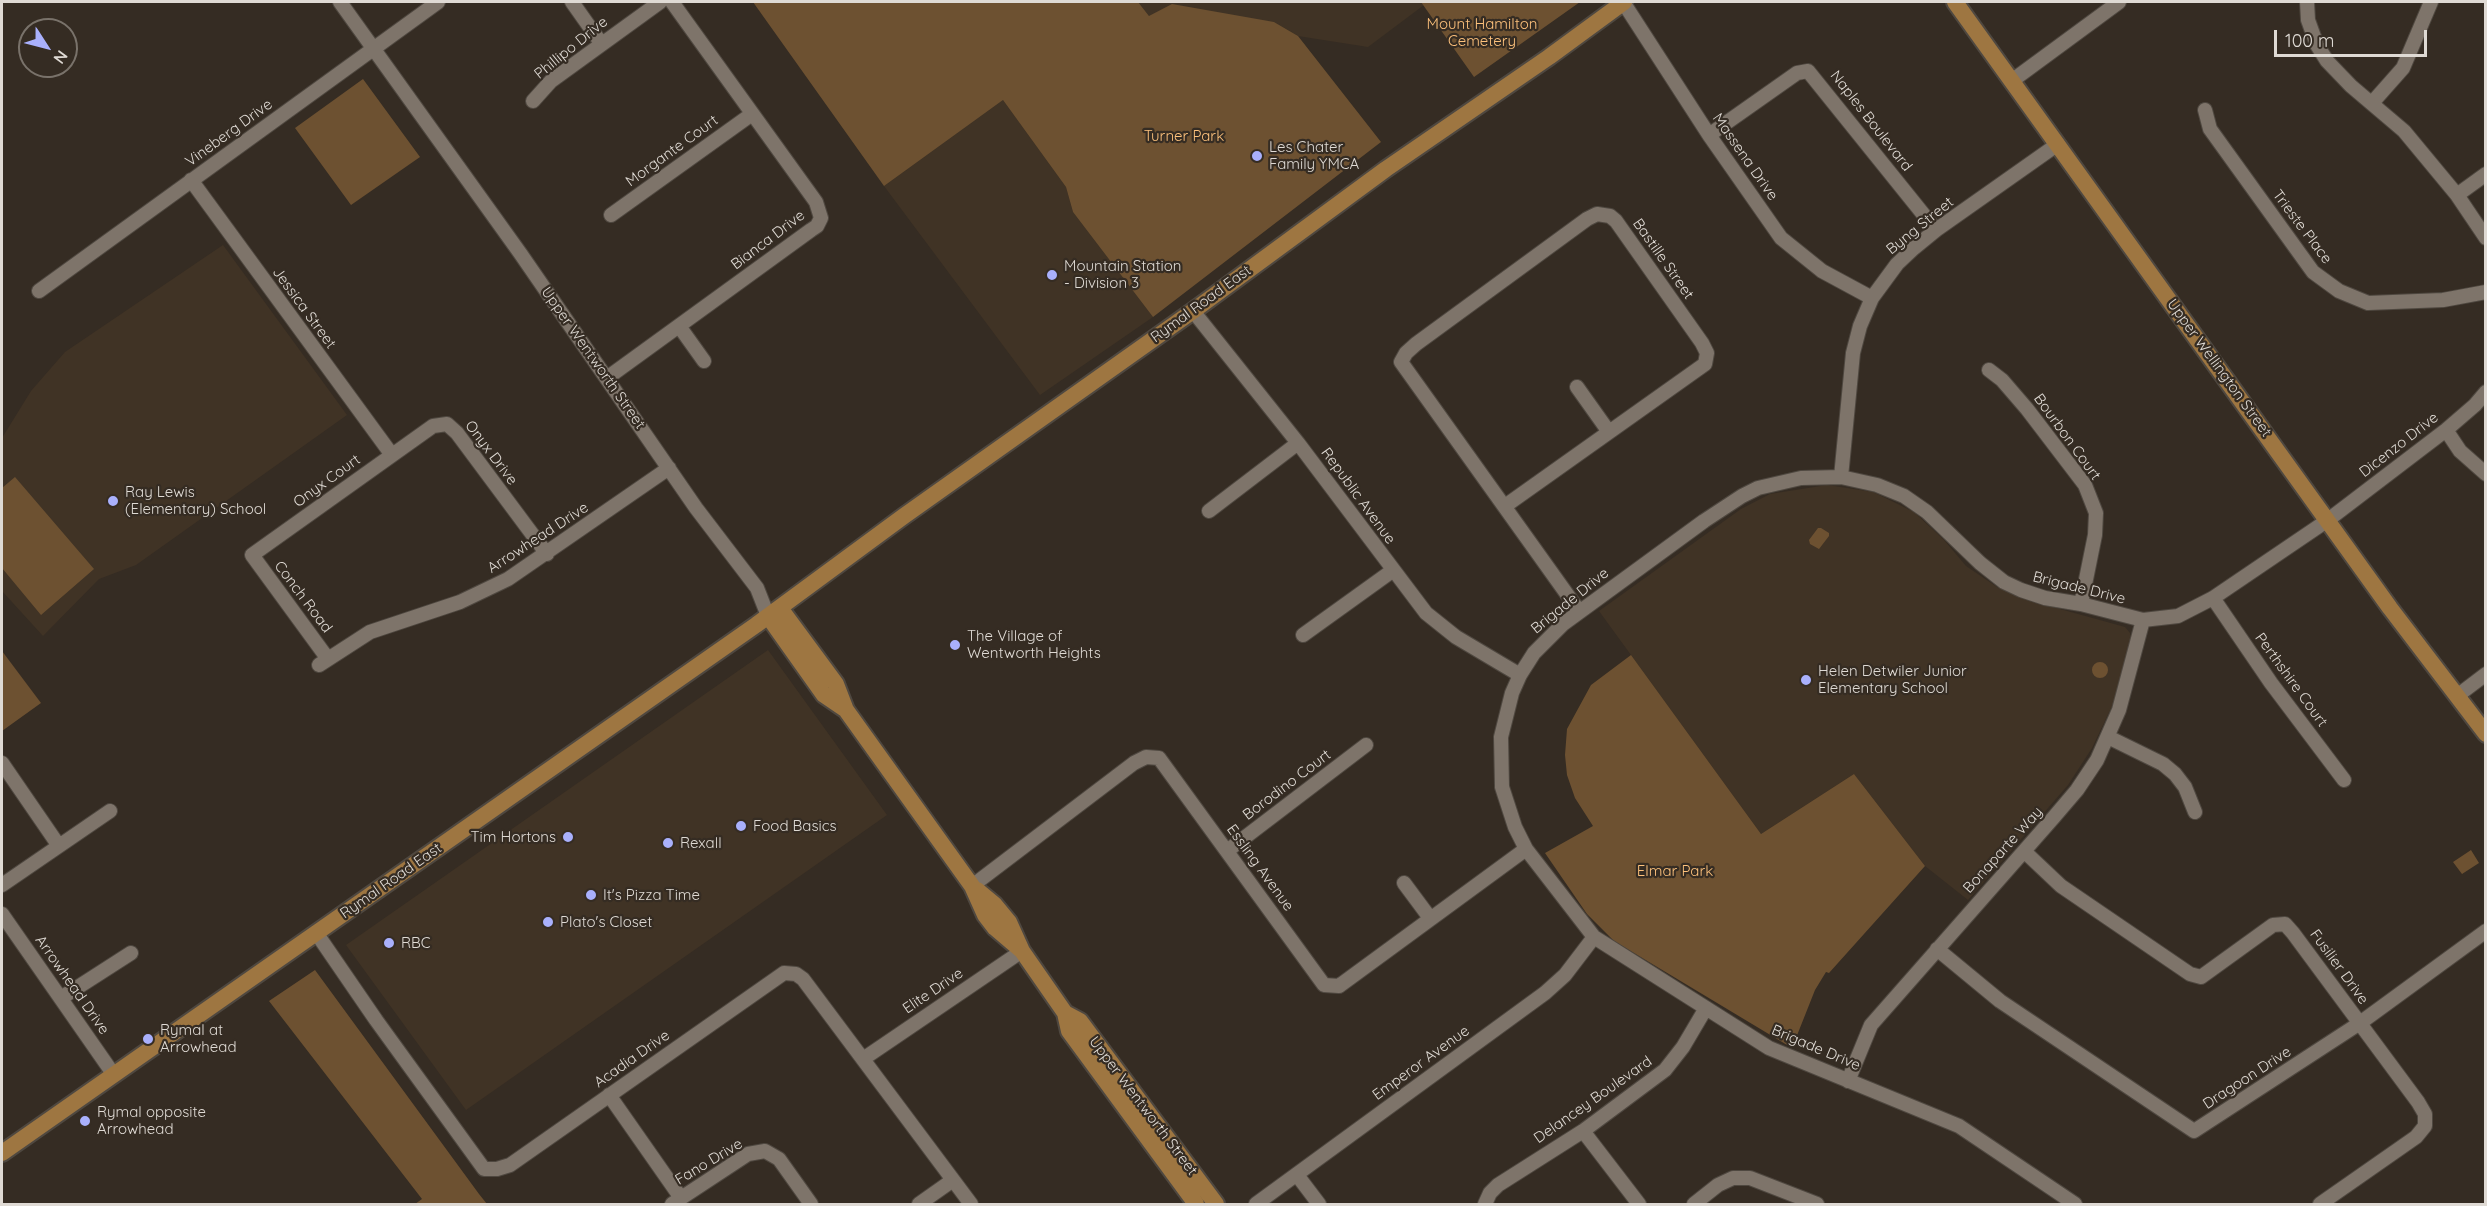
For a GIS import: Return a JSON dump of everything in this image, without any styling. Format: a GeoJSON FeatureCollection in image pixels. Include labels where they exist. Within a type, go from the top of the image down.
{"type":"FeatureCollection","features":[{"type":"Feature","properties":{"kind":"main road","name":"Rymal Road East"},"geometry":{"type":"LineString","coordinates":[[2,1154],[774,612],[904,516],[1193,311],[1386,169],[1550,57],[1623,2]]}},
{"type":"Feature","properties":{"kind":"main road","name":"Upper Wellington Street"},"geometry":{"type":"LineString","coordinates":[[1955,2],[2390,608],[2486,734]]}},
{"type":"Feature","properties":{"kind":"main road","name":"Upper Wentworth Street"},"geometry":{"type":"LineString","coordinates":[[774,612],[824,695],[846,710],[972,886],[985,915],[995,928],[1022,951],[1065,1013],[1069,1031],[1196,1204]]}},
{"type":"Feature","properties":{"kind":"main road","name":"Upper Wentworth Street"},"geometry":{"type":"LineString","coordinates":[[1065,1013],[1080,1021],[1216,1204]]}},
{"type":"Feature","properties":{"kind":"street","name":"Upper Wentworth Street"},"geometry":{"type":"LineString","coordinates":[[340,2],[669,468],[774,612]]}},
{"type":"Feature","properties":{"kind":"street","name":"Vineberg Drive"},"geometry":{"type":"LineString","coordinates":[[39,291],[438,2]]}},
{"type":"Feature","properties":{"kind":"street"},"geometry":{"type":"LineString","coordinates":[[572,2],[602,43]]}},
{"type":"Feature","properties":{"kind":"street","name":"Phillipo Drive"},"geometry":{"type":"LineString","coordinates":[[533,101],[551,81],[660,2]]}},
{"type":"Feature","properties":{"kind":"street","name":"Bianca Drive"},"geometry":{"type":"LineString","coordinates":[[607,378],[811,231],[820,221],[821,213],[816,202],[672,2]]}},
{"type":"Feature","properties":{"kind":"street","name":"Massena Drive"},"geometry":{"type":"LineString","coordinates":[[1623,2],[1709,135],[1781,238],[1822,271],[1872,298]]}},
{"type":"Feature","properties":{"kind":"street"},"geometry":{"type":"LineString","coordinates":[[2013,80],[2119,2]]}},
{"type":"Feature","properties":{"kind":"street"},"geometry":{"type":"LineString","coordinates":[[2307,2],[2308,20],[2317,45],[2327,61],[2351,86],[2404,131],[2457,195],[2486,238]]}},
{"type":"Feature","properties":{"kind":"street"},"geometry":{"type":"LineString","coordinates":[[2372,103],[2403,69],[2431,2]]}},
{"type":"Feature","properties":{"kind":"street","name":"Naples Boulevard"},"geometry":{"type":"LineString","coordinates":[[1709,135],[1797,73],[1809,71],[1936,230]]}},
{"type":"Feature","properties":{"kind":"street","name":"Trieste Place"},"geometry":{"type":"LineString","coordinates":[[2205,110],[2210,129],[2313,272],[2339,291],[2368,303],[2443,300],[2486,292]]}},
{"type":"Feature","properties":{"kind":"street","name":"Morgante Court"},"geometry":{"type":"LineString","coordinates":[[611,215],[752,114]]}},
{"type":"Feature","properties":{"kind":"street","name":"Byng Street"},"geometry":{"type":"LineString","coordinates":[[1841,477],[1853,353],[1860,326],[1872,298],[1897,264],[1936,230],[2058,144]]}},
{"type":"Feature","properties":{"kind":"street"},"geometry":{"type":"LineString","coordinates":[[2457,195],[2486,174]]}},
{"type":"Feature","properties":{"kind":"street","name":"Jessica Street"},"geometry":{"type":"LineString","coordinates":[[191,180],[392,455]]}},
{"type":"Feature","properties":{"kind":"street","name":"Bastille Street"},"geometry":{"type":"LineString","coordinates":[[1505,506],[1705,364],[1707,353],[1702,343],[1616,221],[1610,216],[1597,214],[1416,344],[1406,353],[1401,362],[1580,611]]}},
{"type":"Feature","properties":{"kind":"street","name":"Republic Avenue"},"geometry":{"type":"LineString","coordinates":[[1193,311],[1298,443],[1426,614],[1440,626],[1520,675]]}},
{"type":"Feature","properties":{"kind":"street"},"geometry":{"type":"LineString","coordinates":[[679,326],[704,361]]}},
{"type":"Feature","properties":{"kind":"street","name":"Bourbon Court"},"geometry":{"type":"LineString","coordinates":[[1989,370],[2002,380],[2027,409],[2085,485],[2096,513],[2095,535],[2081,604]]}},
{"type":"Feature","properties":{"kind":"street"},"geometry":{"type":"LineString","coordinates":[[1576,387],[1609,432]]}},
{"type":"Feature","properties":{"kind":"street","name":"Dicenzo Drive"},"geometry":{"type":"LineString","coordinates":[[2328,520],[2446,430],[2475,405],[2486,392]]}},
{"type":"Feature","properties":{"kind":"street","name":"Onyx Drive"},"geometry":{"type":"LineString","coordinates":[[392,455],[433,426],[443,424],[449,426],[457,433],[547,554]]}},
{"type":"Feature","properties":{"kind":"street"},"geometry":{"type":"LineString","coordinates":[[2446,430],[2460,451],[2486,474]]}},
{"type":"Feature","properties":{"kind":"street"},"geometry":{"type":"LineString","coordinates":[[1209,511],[1298,443]]}},
{"type":"Feature","properties":{"kind":"street","name":"Onyx Court"},"geometry":{"type":"LineString","coordinates":[[252,555],[392,455]]}},
{"type":"Feature","properties":{"kind":"street","name":"Arrowhead Drive"},"geometry":{"type":"LineString","coordinates":[[324,662],[383,626],[460,602],[492,588],[547,554],[669,468]]}},
{"type":"Feature","properties":{"kind":"street","name":"Brigade Drive"},"geometry":{"type":"LineString","coordinates":[[2074,1204],[1959,1126],[1769,1048],[1594,937],[1526,849],[1515,827],[1502,787],[1501,737],[1506,714],[1520,675],[1534,653],[1580,611],[1742,496],[1781,481],[1841,477],[1877,485],[1904,496],[1927,512],[1963,549],[2004,582],[2045,598],[2081,604],[2143,620],[2178,616],[2213,598],[2328,520]]}},
{"type":"Feature","properties":{"kind":"street","name":"Conch Road"},"geometry":{"type":"LineString","coordinates":[[252,555],[324,662]]}},
{"type":"Feature","properties":{"kind":"street"},"geometry":{"type":"LineString","coordinates":[[1303,635],[1392,570]]}},
{"type":"Feature","properties":{"kind":"street","name":"Perthshire Court"},"geometry":{"type":"LineString","coordinates":[[2213,598],[2271,683],[2344,780]]}},
{"type":"Feature","properties":{"kind":"street","name":"Bonaparte Way"},"geometry":{"type":"LineString","coordinates":[[1848,1080],[1871,1025],[2025,852],[2077,790],[2097,760],[2109,737],[2128,681],[2143,620]]}},
{"type":"Feature","properties":{"kind":"street"},"geometry":{"type":"LineString","coordinates":[[2457,696],[2486,674]]}},
{"type":"Feature","properties":{"kind":"street"},"geometry":{"type":"LineString","coordinates":[[2109,737],[2163,764],[2175,774],[2185,787],[2195,812]]}},
{"type":"Feature","properties":{"kind":"street","name":"Borodino Court"},"geometry":{"type":"LineString","coordinates":[[1227,851],[1366,745]]}},
{"type":"Feature","properties":{"kind":"street","name":"Essling Avenue"},"geometry":{"type":"LineString","coordinates":[[972,886],[1134,763],[1146,757],[1159,758],[1324,985],[1339,986],[1526,849]]}},
{"type":"Feature","properties":{"kind":"street"},"geometry":{"type":"LineString","coordinates":[[2,764],[58,846]]}},
{"type":"Feature","properties":{"kind":"street"},"geometry":{"type":"LineString","coordinates":[[2,885],[110,811]]}},
{"type":"Feature","properties":{"kind":"street","name":"Fusilier Drive"},"geometry":{"type":"LineString","coordinates":[[2025,852],[2061,886],[2190,974],[2201,976],[2273,925],[2285,924],[2425,1114],[2424,1126],[2416,1137],[2320,1204]]}},
{"type":"Feature","properties":{"kind":"street"},"geometry":{"type":"LineString","coordinates":[[1404,883],[1430,918]]}},
{"type":"Feature","properties":{"kind":"street","name":"Arrowhead Drive"},"geometry":{"type":"LineString","coordinates":[[2,914],[114,1075]]}},
{"type":"Feature","properties":{"kind":"street","name":"Dragoon Drive"},"geometry":{"type":"LineString","coordinates":[[1937,949],[2000,1001],[2194,1131],[2360,1023],[2486,931]]}},
{"type":"Feature","properties":{"kind":"street","name":"Acadia Drive"},"geometry":{"type":"LineString","coordinates":[[317,934],[484,1169],[497,1169],[510,1165],[784,973],[796,974],[803,979],[971,1204]]}},
{"type":"Feature","properties":{"kind":"street","name":"Emperor Avenue"},"geometry":{"type":"LineString","coordinates":[[1256,1204],[1545,993],[1565,975],[1594,937]]}},
{"type":"Feature","properties":{"kind":"street","name":"Elite Drive"},"geometry":{"type":"LineString","coordinates":[[863,1059],[1022,951]]}},
{"type":"Feature","properties":{"kind":"street"},"geometry":{"type":"LineString","coordinates":[[61,998],[131,953]]}},
{"type":"Feature","properties":{"kind":"street","name":"Delancey Boulevard"},"geometry":{"type":"LineString","coordinates":[[1485,1204],[1490,1193],[1498,1185],[1583,1131],[1665,1070],[1683,1047],[1706,1008]]}},
{"type":"Feature","properties":{"kind":"street"},"geometry":{"type":"LineString","coordinates":[[609,1095],[676,1201]]}},
{"type":"Feature","properties":{"kind":"street"},"geometry":{"type":"LineString","coordinates":[[1583,1131],[1639,1204]]}},
{"type":"Feature","properties":{"kind":"street","name":"Fano Drive"},"geometry":{"type":"LineString","coordinates":[[676,1201],[748,1154],[765,1151],[778,1159],[811,1204]]}},
{"type":"Feature","properties":{"kind":"street"},"geometry":{"type":"LineString","coordinates":[[1297,1175],[1319,1204]]}},
{"type":"Feature","properties":{"kind":"street"},"geometry":{"type":"LineString","coordinates":[[1694,1204],[1718,1185],[1733,1178],[1749,1178],[1817,1204]]}},
{"type":"Feature","properties":{"kind":"street"},"geometry":{"type":"LineString","coordinates":[[919,1204],[953,1180]]}},
{"type":"Feature","properties":{"kind":"shaded area"},"geometry":{"type":"Polygon","coordinates":[[[1138,2],[1421,2],[1424,5],[1368,47],[1298,36],[1274,22],[1149,16],[1138,2]]]}},
{"type":"Feature","properties":{"kind":"shaded area"},"geometry":{"type":"Polygon","coordinates":[[[1003,100],[1066,187],[1073,212],[1153,317],[1040,395],[884,186],[1003,100]]]}},
{"type":"Feature","properties":{"kind":"shaded area","name":"Ray Lewis (Elementary) School"},"geometry":{"type":"Polygon","coordinates":[[[223,245],[347,415],[136,565],[99,579],[43,636],[2,591],[2,438],[31,391],[65,352],[223,245]]]}},
{"type":"Feature","properties":{"kind":"shaded area","name":"Helen Detwiler Junior Elementary School"},"geometry":{"type":"Polygon","coordinates":[[[1827,485],[1873,492],[1914,512],[1944,540],[1966,566],[1997,587],[2031,601],[2125,627],[2130,633],[2130,643],[2114,702],[2092,748],[2068,785],[1968,900],[1925,866],[1854,774],[1761,834],[1599,611],[1741,509],[1770,494],[1827,485]]]}},
{"type":"Feature","properties":{"kind":"shaded area"},"geometry":{"type":"Polygon","coordinates":[[[768,650],[887,815],[466,1110],[346,945],[768,650]]]}},
{"type":"Feature","properties":{"kind":"green space","name":"Turner Park"},"geometry":{"type":"Polygon","coordinates":[[[753,2],[1138,2],[1149,16],[1172,4],[1274,22],[1298,36],[1381,142],[1153,317],[1073,212],[1066,187],[1003,100],[884,186],[753,2]]]}},
{"type":"Feature","properties":{"kind":"green space","name":"Mount Hamilton Cemetery"},"geometry":{"type":"Polygon","coordinates":[[[1421,2],[1580,2],[1474,77],[1421,2]]]}},
{"type":"Feature","properties":{"kind":"green space"},"geometry":{"type":"Polygon","coordinates":[[[363,79],[420,157],[351,205],[295,128],[363,79]]]}},
{"type":"Feature","properties":{"kind":"green space"},"geometry":{"type":"Polygon","coordinates":[[[15,477],[94,569],[41,615],[2,568],[2,488],[15,477]]]}},
{"type":"Feature","properties":{"kind":"green space"},"geometry":{"type":"Polygon","coordinates":[[[1818,528],[1829,533],[1819,549],[1810,544],[1809,540],[1818,528]]]}},
{"type":"Feature","properties":{"kind":"green space"},"geometry":{"type":"Polygon","coordinates":[[[2,651],[41,703],[2,731],[2,651]]]}},
{"type":"Feature","properties":{"kind":"green space","name":"Elmar Park"},"geometry":{"type":"Polygon","coordinates":[[[1631,655],[1761,834],[1854,774],[1925,866],[1829,973],[1826,972],[1815,990],[1792,1048],[1614,941],[1587,914],[1545,853],[1593,826],[1575,798],[1567,775],[1565,755],[1567,729],[1591,685],[1631,655]]]}},
{"type":"Feature","properties":{"kind":"green space"},"geometry":{"type":"Polygon","coordinates":[[[2097,662],[2103,662],[2108,670],[2106,676],[2097,678],[2092,673],[2092,667],[2097,662]]]}},
{"type":"Feature","properties":{"kind":"green space"},"geometry":{"type":"Polygon","coordinates":[[[2471,850],[2479,863],[2462,874],[2453,862],[2471,850]]]}},
{"type":"Feature","properties":{"kind":"green space"},"geometry":{"type":"Polygon","coordinates":[[[315,970],[487,1204],[415,1204],[422,1199],[269,1001],[315,970]]]}},
{"type":"Feature","properties":{"kind":"place","name":"Les Chater Family YMCA"},"geometry":{"type":"Point","coordinates":[1257,156]}},
{"type":"Feature","properties":{"kind":"place","name":"Mountain Station - Division 3"},"geometry":{"type":"Point","coordinates":[1052,275]}},
{"type":"Feature","properties":{"kind":"place","name":"Ray Lewis (Elementary) School"},"geometry":{"type":"Point","coordinates":[113,501]}},
{"type":"Feature","properties":{"kind":"place","name":"The Village of Wentworth Heights"},"geometry":{"type":"Point","coordinates":[955,645]}},
{"type":"Feature","properties":{"kind":"place","name":"Helen Detwiler Junior Elementary School"},"geometry":{"type":"Point","coordinates":[1806,680]}},
{"type":"Feature","properties":{"kind":"place","name":"Food Basics"},"geometry":{"type":"Point","coordinates":[741,826]}},
{"type":"Feature","properties":{"kind":"place","name":"Tim Hortons"},"geometry":{"type":"Point","coordinates":[568,837]}},
{"type":"Feature","properties":{"kind":"place","name":"Rexall"},"geometry":{"type":"Point","coordinates":[668,843]}},
{"type":"Feature","properties":{"kind":"place","name":"It's Pizza Time"},"geometry":{"type":"Point","coordinates":[591,895]}},
{"type":"Feature","properties":{"kind":"place","name":"Plato's Closet"},"geometry":{"type":"Point","coordinates":[548,922]}},
{"type":"Feature","properties":{"kind":"place","name":"RBC"},"geometry":{"type":"Point","coordinates":[389,943]}},
{"type":"Feature","properties":{"kind":"place","name":"Rymal at Arrowhead"},"geometry":{"type":"Point","coordinates":[148,1039]}},
{"type":"Feature","properties":{"kind":"place","name":"Rymal opposite Arrowhead"},"geometry":{"type":"Point","coordinates":[85,1121]}}]}
